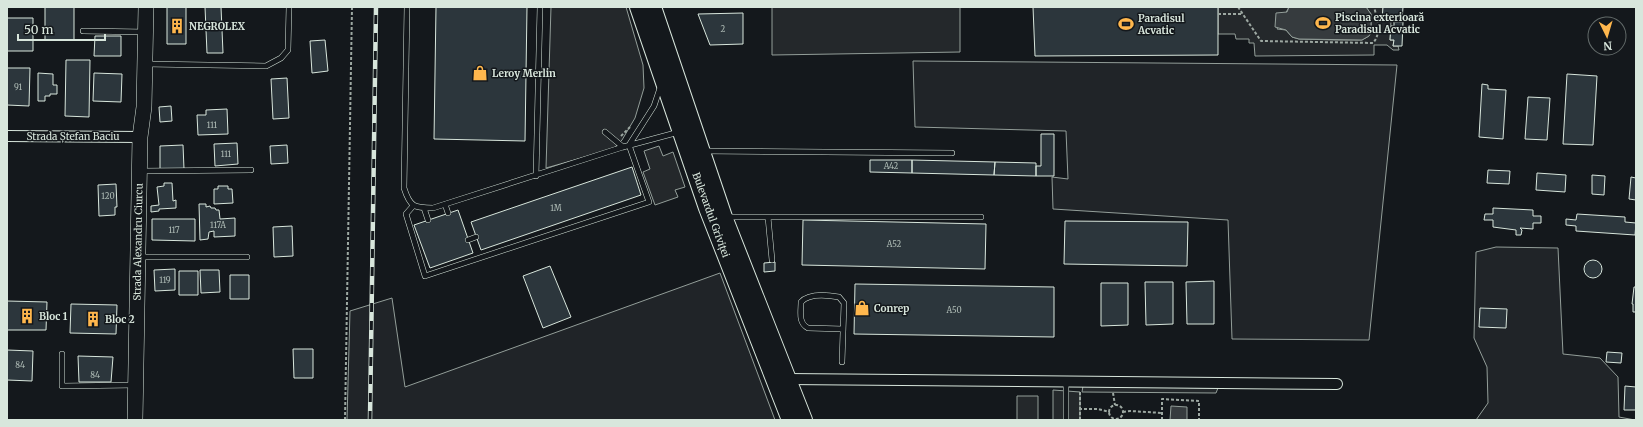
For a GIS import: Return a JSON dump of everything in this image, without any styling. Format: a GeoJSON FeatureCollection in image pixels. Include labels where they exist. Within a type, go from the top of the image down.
{"type":"FeatureCollection","features":[{"type":"Feature","properties":{"kind":"main road","name":"Bulevardul Griviței"},"geometry":{"type":"LineString","coordinates":[[638,7],[710,215],[790,420]]}},
{"type":"Feature","properties":{"kind":"main road","name":"Bulevardul Griviței"},"geometry":{"type":"LineString","coordinates":[[653,7],[724,217],[804,420]]}},
{"type":"Feature","properties":{"kind":"street","name":"Strada Alexandru Ciurcu"},"geometry":{"type":"LineString","coordinates":[[135,420],[140,137],[144,107],[146,7]]}},
{"type":"Feature","properties":{"kind":"street","name":"Strada Ștefan Baciu"},"geometry":{"type":"LineString","coordinates":[[7,136],[140,137]]}},
{"type":"Feature","properties":{"kind":"street"},"geometry":{"type":"LineString","coordinates":[[787,379],[1337,384]]}},
{"type":"Feature","properties":{"kind":"lane"},"geometry":{"type":"LineString","coordinates":[[145,64],[266,66],[281,58],[288,50],[289,7]]}},
{"type":"Feature","properties":{"kind":"lane"},"geometry":{"type":"LineString","coordinates":[[407,7],[404,188],[408,199],[413,206],[433,208],[629,145],[681,131]]}},
{"type":"Feature","properties":{"kind":"lane"},"geometry":{"type":"LineString","coordinates":[[536,176],[540,7]]}},
{"type":"Feature","properties":{"kind":"lane"},"geometry":{"type":"LineString","coordinates":[[83,31],[146,32]]}},
{"type":"Feature","properties":{"kind":"lane"},"geometry":{"type":"LineString","coordinates":[[413,206],[406,214],[425,276],[649,202],[639,180],[629,145],[654,106],[663,79]]}},
{"type":"Feature","properties":{"kind":"lane"},"geometry":{"type":"LineString","coordinates":[[605,132],[623,147]]}},
{"type":"Feature","properties":{"kind":"lane"},"geometry":{"type":"LineString","coordinates":[[702,151],[952,153]]}},
{"type":"Feature","properties":{"kind":"lane"},"geometry":{"type":"LineString","coordinates":[[140,171],[251,170]]}},
{"type":"Feature","properties":{"kind":"lane"},"geometry":{"type":"LineString","coordinates":[[445,204],[448,213]]}},
{"type":"Feature","properties":{"kind":"lane"},"geometry":{"type":"LineString","coordinates":[[424,208],[428,220]]}},
{"type":"Feature","properties":{"kind":"lane"},"geometry":{"type":"LineString","coordinates":[[768,216],[772,260]]}},
{"type":"Feature","properties":{"kind":"lane"},"geometry":{"type":"LineString","coordinates":[[724,217],[981,217]]}},
{"type":"Feature","properties":{"kind":"lane"},"geometry":{"type":"LineString","coordinates":[[468,240],[476,237]]}},
{"type":"Feature","properties":{"kind":"lane"},"geometry":{"type":"LineString","coordinates":[[138,257],[247,257]]}},
{"type":"Feature","properties":{"kind":"lane"},"geometry":{"type":"LineString","coordinates":[[842,362],[844,303],[839,297],[807,297],[801,302],[801,322],[804,326],[808,328],[843,329]]}},
{"type":"Feature","properties":{"kind":"lane"},"geometry":{"type":"LineString","coordinates":[[62,354],[62,386],[135,385]]}},
{"type":"Feature","properties":{"kind":"lane"},"geometry":{"type":"LineString","coordinates":[[1066,381],[1066,420]]}},
{"type":"Feature","properties":{"kind":"path"},"geometry":{"type":"LineString","coordinates":[[345,420],[352,7]]}},
{"type":"Feature","properties":{"kind":"path"},"geometry":{"type":"LineString","coordinates":[[1238,7],[1260,41],[1373,43],[1378,35],[1374,7]]}},
{"type":"Feature","properties":{"kind":"path"},"geometry":{"type":"LineString","coordinates":[[1218,14],[1243,14]]}},
{"type":"Feature","properties":{"kind":"path"},"geometry":{"type":"LineString","coordinates":[[616,141],[633,124]]}},
{"type":"Feature","properties":{"kind":"path"},"geometry":{"type":"LineString","coordinates":[[1080,420],[1080,392],[1082,392]]}},
{"type":"Feature","properties":{"kind":"path"},"geometry":{"type":"LineString","coordinates":[[1112,392],[1115,405]]}},
{"type":"Feature","properties":{"kind":"path"},"geometry":{"type":"LineString","coordinates":[[1162,420],[1162,399],[1199,401],[1199,420]]}},
{"type":"Feature","properties":{"kind":"path"},"geometry":{"type":"LineString","coordinates":[[1110,412],[1112,407],[1115,405]]}},
{"type":"Feature","properties":{"kind":"path"},"geometry":{"type":"LineString","coordinates":[[1115,405],[1122,407],[1123,412]]}},
{"type":"Feature","properties":{"kind":"path"},"geometry":{"type":"LineString","coordinates":[[1080,409],[1091,410],[1098,408],[1110,412],[1112,417],[1118,419],[1123,412],[1130,410],[1162,413]]}},
{"type":"Feature","properties":{"kind":"shaded area"},"geometry":{"type":"Polygon","coordinates":[[[551,7],[626,7],[643,65],[644,88],[635,118],[622,140],[613,149],[546,168],[551,7]]]}},
{"type":"Feature","properties":{"kind":"shaded area"},"geometry":{"type":"Polygon","coordinates":[[[772,7],[960,7],[960,52],[772,55],[772,7]]]}},
{"type":"Feature","properties":{"kind":"shaded area"},"geometry":{"type":"Polygon","coordinates":[[[1218,7],[1289,7],[1277,29],[1286,30],[1292,37],[1299,39],[1362,40],[1369,36],[1371,32],[1371,14],[1366,7],[1383,7],[1382,20],[1391,21],[1390,40],[1394,40],[1393,46],[1398,46],[1399,50],[1393,50],[1387,45],[1374,45],[1374,55],[1255,56],[1254,43],[1249,43],[1249,39],[1236,39],[1235,34],[1218,34],[1218,7]]]}},
{"type":"Feature","properties":{"kind":"shaded area","name":"Piscina exterioară Paradisul Acvatic"},"geometry":{"type":"Polygon","coordinates":[[[1289,7],[1366,7],[1371,14],[1371,32],[1369,36],[1362,40],[1299,39],[1292,37],[1286,30],[1275,27],[1276,13],[1287,12],[1289,7]]]}},
{"type":"Feature","properties":{"kind":"shaded area"},"geometry":{"type":"Polygon","coordinates":[[[913,61],[1397,65],[1369,340],[1232,339],[1228,220],[1053,209],[1052,177],[1068,179],[1066,131],[915,127],[913,61]]]}},
{"type":"Feature","properties":{"kind":"shaded area"},"geometry":{"type":"Polygon","coordinates":[[[659,146],[663,156],[673,152],[685,187],[675,190],[678,197],[655,205],[643,172],[650,169],[644,151],[659,146]]]}},
{"type":"Feature","properties":{"kind":"shaded area"},"geometry":{"type":"Polygon","coordinates":[[[1496,247],[1558,248],[1563,354],[1600,358],[1618,377],[1619,417],[1635,420],[1476,420],[1488,403],[1487,367],[1474,338],[1476,252],[1496,247]]]}},
{"type":"Feature","properties":{"kind":"shaded area"},"geometry":{"type":"Polygon","coordinates":[[[720,273],[775,420],[347,420],[350,311],[392,298],[405,387],[720,273]]]}},
{"type":"Feature","properties":{"kind":"shaded area"},"geometry":{"type":"Polygon","coordinates":[[[1083,386],[1218,388],[1216,393],[1082,392],[1083,386]]]}},
{"type":"Feature","properties":{"kind":"shaded area"},"geometry":{"type":"Polygon","coordinates":[[[1053,390],[1080,392],[1080,420],[1053,420],[1053,390]]]}},
{"type":"Feature","properties":{"kind":"shaded area"},"geometry":{"type":"Polygon","coordinates":[[[1017,396],[1038,396],[1038,420],[1017,420],[1017,396]]]}},
{"type":"Feature","properties":{"kind":"shaded area"},"geometry":{"type":"Polygon","coordinates":[[[1171,406],[1187,407],[1187,420],[1170,420],[1171,406]]]}},
{"type":"Feature","properties":{"kind":"building"},"geometry":{"type":"Polygon","coordinates":[[[45,7],[74,7],[74,40],[45,40],[45,7]]]}},
{"type":"Feature","properties":{"kind":"building","name":"NEGROLEX"},"geometry":{"type":"Polygon","coordinates":[[[167,7],[186,7],[186,44],[167,44],[167,7]]]}},
{"type":"Feature","properties":{"kind":"building"},"geometry":{"type":"Polygon","coordinates":[[[205,7],[221,7],[223,53],[207,53],[205,7]]]}},
{"type":"Feature","properties":{"kind":"building","name":"Leroy Merlin"},"geometry":{"type":"Polygon","coordinates":[[[436,7],[527,7],[525,141],[434,139],[436,7]]]}},
{"type":"Feature","properties":{"kind":"building","name":"Paradisul Acvatic"},"geometry":{"type":"Polygon","coordinates":[[[1033,7],[1218,7],[1218,55],[1035,56],[1033,7]]]}},
{"type":"Feature","properties":{"kind":"building"},"geometry":{"type":"Polygon","coordinates":[[[1383,7],[1403,7],[1402,21],[1382,20],[1383,7]]]}},
{"type":"Feature","properties":{"kind":"building"},"geometry":{"type":"Polygon","coordinates":[[[743,13],[743,44],[710,45],[698,14],[743,13]]]}},
{"type":"Feature","properties":{"kind":"building"},"geometry":{"type":"Polygon","coordinates":[[[7,18],[33,18],[33,51],[7,51],[7,18]]]}},
{"type":"Feature","properties":{"kind":"building"},"geometry":{"type":"Polygon","coordinates":[[[1394,22],[1403,22],[1402,46],[1393,46],[1394,40],[1390,40],[1391,26],[1394,26],[1394,22]]]}},
{"type":"Feature","properties":{"kind":"building"},"geometry":{"type":"Polygon","coordinates":[[[95,36],[121,36],[121,56],[94,56],[95,36]]]}},
{"type":"Feature","properties":{"kind":"building"},"geometry":{"type":"Polygon","coordinates":[[[325,40],[328,71],[312,73],[310,41],[325,40]]]}},
{"type":"Feature","properties":{"kind":"building"},"geometry":{"type":"Polygon","coordinates":[[[66,60],[90,60],[89,117],[65,116],[66,60]]]}},
{"type":"Feature","properties":{"kind":"building"},"geometry":{"type":"Polygon","coordinates":[[[7,68],[30,68],[29,106],[7,105],[7,68]]]}},
{"type":"Feature","properties":{"kind":"building"},"geometry":{"type":"Polygon","coordinates":[[[38,73],[53,74],[53,85],[57,85],[57,94],[45,96],[45,101],[38,101],[38,73]]]}},
{"type":"Feature","properties":{"kind":"building"},"geometry":{"type":"Polygon","coordinates":[[[94,73],[122,74],[121,102],[93,101],[94,73]]]}},
{"type":"Feature","properties":{"kind":"building"},"geometry":{"type":"Polygon","coordinates":[[[1567,74],[1597,76],[1593,145],[1563,144],[1567,74]]]}},
{"type":"Feature","properties":{"kind":"building"},"geometry":{"type":"Polygon","coordinates":[[[287,78],[289,118],[273,119],[271,79],[287,78]]]}},
{"type":"Feature","properties":{"kind":"building"},"geometry":{"type":"Polygon","coordinates":[[[1482,84],[1488,85],[1488,89],[1506,90],[1503,139],[1479,137],[1482,84]]]}},
{"type":"Feature","properties":{"kind":"building"},"geometry":{"type":"Polygon","coordinates":[[[1528,97],[1550,98],[1547,140],[1525,139],[1528,97]]]}},
{"type":"Feature","properties":{"kind":"building"},"geometry":{"type":"Polygon","coordinates":[[[171,106],[172,121],[160,122],[159,107],[171,106]]]}},
{"type":"Feature","properties":{"kind":"building"},"geometry":{"type":"Polygon","coordinates":[[[227,109],[228,134],[198,135],[197,115],[206,115],[206,110],[227,109]]]}},
{"type":"Feature","properties":{"kind":"building"},"geometry":{"type":"Polygon","coordinates":[[[1041,134],[1054,134],[1054,176],[1036,176],[1036,166],[1041,166],[1041,134]]]}},
{"type":"Feature","properties":{"kind":"building"},"geometry":{"type":"Polygon","coordinates":[[[237,143],[238,164],[215,166],[214,144],[237,143]]]}},
{"type":"Feature","properties":{"kind":"building"},"geometry":{"type":"Polygon","coordinates":[[[183,145],[184,169],[160,170],[160,146],[183,145]]]}},
{"type":"Feature","properties":{"kind":"building"},"geometry":{"type":"Polygon","coordinates":[[[287,145],[288,163],[271,164],[270,146],[287,145]]]}},
{"type":"Feature","properties":{"kind":"building"},"geometry":{"type":"Polygon","coordinates":[[[870,160],[912,160],[912,173],[870,172],[870,160]]]}},
{"type":"Feature","properties":{"kind":"building"},"geometry":{"type":"Polygon","coordinates":[[[912,160],[995,162],[994,175],[912,173],[912,160]]]}},
{"type":"Feature","properties":{"kind":"building"},"geometry":{"type":"Polygon","coordinates":[[[995,162],[1036,163],[1036,176],[994,175],[995,162]]]}},
{"type":"Feature","properties":{"kind":"building"},"geometry":{"type":"Polygon","coordinates":[[[632,167],[641,195],[481,250],[471,222],[632,167]]]}},
{"type":"Feature","properties":{"kind":"building"},"geometry":{"type":"Polygon","coordinates":[[[1488,170],[1510,171],[1509,184],[1487,183],[1488,170]]]}},
{"type":"Feature","properties":{"kind":"building"},"geometry":{"type":"Polygon","coordinates":[[[1537,173],[1566,175],[1565,192],[1536,190],[1537,173]]]}},
{"type":"Feature","properties":{"kind":"building"},"geometry":{"type":"Polygon","coordinates":[[[1592,175],[1605,176],[1604,195],[1592,194],[1592,175]]]}},
{"type":"Feature","properties":{"kind":"building"},"geometry":{"type":"Polygon","coordinates":[[[1631,177],[1636,178],[1636,200],[1629,199],[1631,177]]]}},
{"type":"Feature","properties":{"kind":"building"},"geometry":{"type":"Polygon","coordinates":[[[164,183],[172,183],[173,201],[176,200],[176,208],[159,209],[159,211],[151,212],[151,206],[159,205],[157,187],[164,186],[164,183]]]}},
{"type":"Feature","properties":{"kind":"building"},"geometry":{"type":"Polygon","coordinates":[[[116,184],[117,207],[115,207],[115,215],[99,216],[98,185],[116,184]]]}},
{"type":"Feature","properties":{"kind":"building"},"geometry":{"type":"Polygon","coordinates":[[[218,186],[228,186],[228,189],[232,189],[233,203],[214,204],[214,189],[218,189],[218,186]]]}},
{"type":"Feature","properties":{"kind":"building"},"geometry":{"type":"Polygon","coordinates":[[[199,204],[206,204],[206,207],[210,206],[211,208],[219,210],[220,219],[235,218],[235,236],[214,237],[214,231],[209,232],[208,239],[200,240],[199,204]]]}},
{"type":"Feature","properties":{"kind":"building"},"geometry":{"type":"Polygon","coordinates":[[[1493,208],[1533,210],[1533,216],[1541,216],[1541,223],[1533,223],[1533,229],[1520,228],[1522,230],[1521,235],[1516,235],[1516,230],[1493,227],[1493,220],[1484,220],[1485,214],[1493,214],[1493,208]]]}},
{"type":"Feature","properties":{"kind":"building"},"geometry":{"type":"Polygon","coordinates":[[[458,210],[473,253],[430,268],[414,225],[458,210]]]}},
{"type":"Feature","properties":{"kind":"building"},"geometry":{"type":"Polygon","coordinates":[[[1577,214],[1625,217],[1625,222],[1636,223],[1635,235],[1576,231],[1576,226],[1566,225],[1566,219],[1576,220],[1577,214]]]}},
{"type":"Feature","properties":{"kind":"building"},"geometry":{"type":"Polygon","coordinates":[[[152,219],[195,219],[195,241],[152,240],[152,219]]]}},
{"type":"Feature","properties":{"kind":"building"},"geometry":{"type":"Polygon","coordinates":[[[803,220],[986,224],[985,269],[802,265],[803,220]]]}},
{"type":"Feature","properties":{"kind":"building"},"geometry":{"type":"Polygon","coordinates":[[[1065,221],[1188,222],[1187,266],[1064,264],[1065,221]]]}},
{"type":"Feature","properties":{"kind":"building"},"geometry":{"type":"Polygon","coordinates":[[[292,226],[293,256],[274,257],[273,227],[292,226]]]}},
{"type":"Feature","properties":{"kind":"building"},"geometry":{"type":"Polygon","coordinates":[[[1593,260],[1599,263],[1602,269],[1599,275],[1593,278],[1587,275],[1584,269],[1587,263],[1593,260]]]}},
{"type":"Feature","properties":{"kind":"building"},"geometry":{"type":"Polygon","coordinates":[[[775,262],[775,271],[764,272],[764,263],[775,262]]]}},
{"type":"Feature","properties":{"kind":"building"},"geometry":{"type":"Polygon","coordinates":[[[550,266],[571,317],[543,328],[523,276],[550,266]]]}},
{"type":"Feature","properties":{"kind":"building"},"geometry":{"type":"Polygon","coordinates":[[[175,269],[175,290],[155,291],[154,270],[175,269]]]}},
{"type":"Feature","properties":{"kind":"building"},"geometry":{"type":"Polygon","coordinates":[[[200,270],[219,270],[220,292],[201,293],[200,270]]]}},
{"type":"Feature","properties":{"kind":"building"},"geometry":{"type":"Polygon","coordinates":[[[179,271],[198,271],[198,295],[179,295],[179,271]]]}},
{"type":"Feature","properties":{"kind":"building"},"geometry":{"type":"Polygon","coordinates":[[[230,275],[249,275],[249,299],[230,299],[230,275]]]}},
{"type":"Feature","properties":{"kind":"building"},"geometry":{"type":"Polygon","coordinates":[[[1214,281],[1214,324],[1187,324],[1186,282],[1214,281]]]}},
{"type":"Feature","properties":{"kind":"building"},"geometry":{"type":"Polygon","coordinates":[[[1145,282],[1173,282],[1173,324],[1146,325],[1145,282]]]}},
{"type":"Feature","properties":{"kind":"building"},"geometry":{"type":"Polygon","coordinates":[[[1101,283],[1128,283],[1128,325],[1101,326],[1101,283]]]}},
{"type":"Feature","properties":{"kind":"building"},"geometry":{"type":"Polygon","coordinates":[[[855,284],[1054,287],[1054,337],[854,334],[855,284]]]}},
{"type":"Feature","properties":{"kind":"building"},"geometry":{"type":"Polygon","coordinates":[[[1634,287],[1636,287],[1636,312],[1633,312],[1632,304],[1634,287]]]}},
{"type":"Feature","properties":{"kind":"building","name":"Bloc 1"},"geometry":{"type":"Polygon","coordinates":[[[7,301],[47,302],[46,330],[7,330],[7,301]]]}},
{"type":"Feature","properties":{"kind":"building","name":"Bloc 2"},"geometry":{"type":"Polygon","coordinates":[[[71,304],[117,305],[116,334],[70,333],[71,304]]]}},
{"type":"Feature","properties":{"kind":"building"},"geometry":{"type":"Polygon","coordinates":[[[1480,308],[1507,309],[1506,328],[1479,327],[1480,308]]]}},
{"type":"Feature","properties":{"kind":"building"},"geometry":{"type":"Polygon","coordinates":[[[293,349],[313,349],[313,378],[294,378],[293,349]]]}},
{"type":"Feature","properties":{"kind":"building"},"geometry":{"type":"Polygon","coordinates":[[[7,350],[33,351],[32,381],[7,380],[7,350]]]}},
{"type":"Feature","properties":{"kind":"building"},"geometry":{"type":"Polygon","coordinates":[[[1607,352],[1622,353],[1621,363],[1606,362],[1607,352]]]}},
{"type":"Feature","properties":{"kind":"building"},"geometry":{"type":"Polygon","coordinates":[[[78,356],[113,357],[111,382],[79,382],[78,356]]]}},
{"type":"Feature","properties":{"kind":"building"},"geometry":{"type":"Polygon","coordinates":[[[1625,386],[1636,387],[1636,410],[1624,410],[1625,386]]]}},
{"type":"Feature","properties":{"kind":"railway"},"geometry":{"type":"LineString","coordinates":[[370,420],[376,7]]}},
{"type":"Feature","properties":{"kind":"place","name":"Piscina exterioară Paradisul Acvatic"},"geometry":{"type":"Point","coordinates":[1323,23]}},
{"type":"Feature","properties":{"kind":"place","name":"Paradisul Acvatic"},"geometry":{"type":"Point","coordinates":[1126,24]}},
{"type":"Feature","properties":{"kind":"place","name":"NEGROLEX"},"geometry":{"type":"Point","coordinates":[177,26]}},
{"type":"Feature","properties":{"kind":"place","name":"Leroy Merlin"},"geometry":{"type":"Point","coordinates":[480,73]}},
{"type":"Feature","properties":{"kind":"place","name":"Conrep"},"geometry":{"type":"Point","coordinates":[862,308]}},
{"type":"Feature","properties":{"kind":"place","name":"Bloc 1"},"geometry":{"type":"Point","coordinates":[27,316]}},
{"type":"Feature","properties":{"kind":"place","name":"Bloc 2"},"geometry":{"type":"Point","coordinates":[93,319]}}]}
